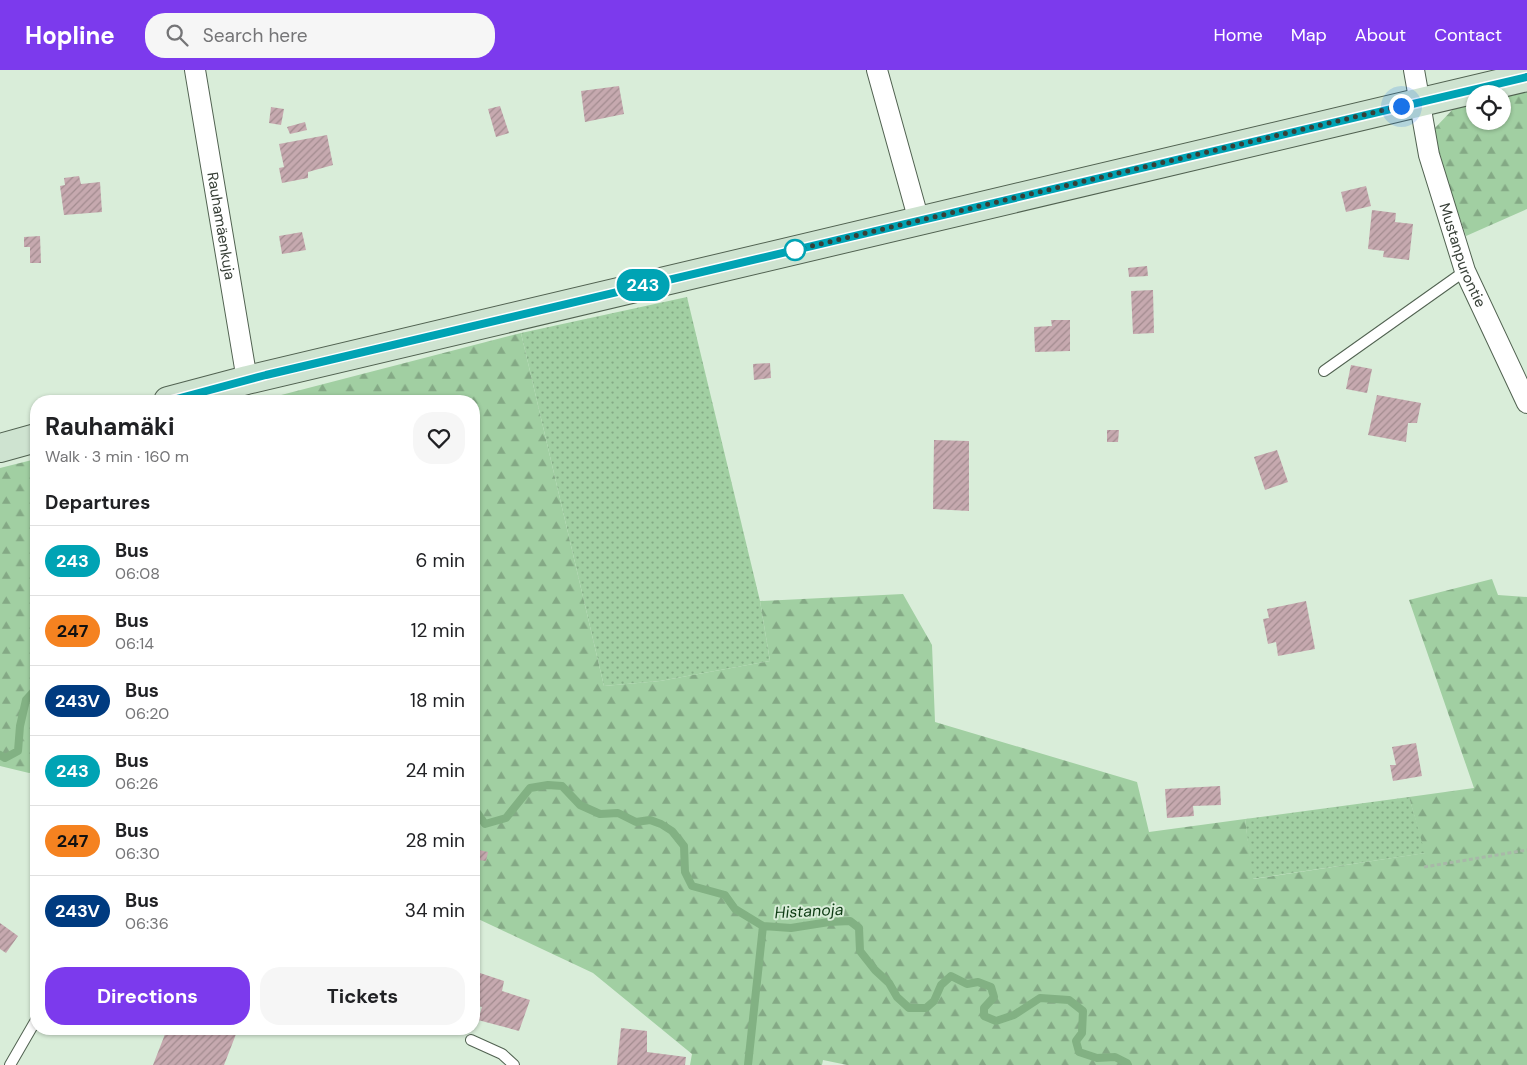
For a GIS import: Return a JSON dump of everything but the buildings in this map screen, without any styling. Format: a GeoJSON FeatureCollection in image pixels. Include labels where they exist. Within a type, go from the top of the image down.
{"type":"FeatureCollection","features":[{"type":"Feature","properties":{"kind":"main road"},"geometry":{"type":"LineString","coordinates":[[191,395],[247,380],[1527,77]]}},
{"type":"Feature","properties":{"kind":"main road"},"geometry":{"type":"LineString","coordinates":[[0,448],[30,440]]}},
{"type":"Feature","properties":{"kind":"street","name":"Rauhamäenkuja"},"geometry":{"type":"LineString","coordinates":[[195,70],[247,380]]}},
{"type":"Feature","properties":{"kind":"street"},"geometry":{"type":"LineString","coordinates":[[877,70],[919,221]]}},
{"type":"Feature","properties":{"kind":"street","name":"Mustanpurontie"},"geometry":{"type":"LineString","coordinates":[[1414,70],[1429,155],[1465,271],[1527,403]]}},
{"type":"Feature","properties":{"kind":"lane"},"geometry":{"type":"LineString","coordinates":[[1324,371],[1465,271]]}},
{"type":"Feature","properties":{"kind":"lane"},"geometry":{"type":"LineString","coordinates":[[10,1065],[30,1030]]}},
{"type":"Feature","properties":{"kind":"lane"},"geometry":{"type":"LineString","coordinates":[[471,1040],[502,1054],[514,1065]]}},
{"type":"Feature","properties":{"kind":"path"},"geometry":{"type":"LineString","coordinates":[[1424,867],[1527,850]]}},
{"type":"Feature","properties":{"kind":"green space"},"geometry":{"type":"Polygon","coordinates":[[[1527,90],[1527,209],[1466,236],[1435,146],[1435,128],[1454,108],[1466,105],[1466,130],[1511,130],[1511,94],[1527,90]]]}},
{"type":"Feature","properties":{"kind":"green space"},"geometry":{"type":"Polygon","coordinates":[[[687,297],[760,601],[770,661],[660,681],[604,686],[521,333],[687,297]]]}},
{"type":"Feature","properties":{"kind":"green space"},"geometry":{"type":"Polygon","coordinates":[[[521,333],[604,686],[660,681],[770,661],[760,601],[903,594],[932,645],[935,722],[1137,782],[1149,832],[1245,819],[1253,879],[1425,853],[1409,797],[1474,788],[1409,600],[1492,579],[1498,595],[1527,597],[1527,1065],[847,1065],[823,1060],[822,1065],[690,1065],[692,1054],[593,973],[480,920],[480,395],[281,395],[521,333]]]}},
{"type":"Feature","properties":{"kind":"green space"},"geometry":{"type":"Polygon","coordinates":[[[30,460],[29,773],[0,766],[0,468],[30,460]]]}},
{"type":"Feature","properties":{"kind":"green space"},"geometry":{"type":"Polygon","coordinates":[[[1409,797],[1426,853],[1252,879],[1245,819],[1409,797]]]}},
{"type":"Feature","properties":{"kind":"waterway","name":"Histanoja"},"geometry":{"type":"LineString","coordinates":[[0,755],[5,758],[18,751],[20,726],[26,700],[30,696]]}},
{"type":"Feature","properties":{"kind":"waterway","name":"Histanoja"},"geometry":{"type":"LineString","coordinates":[[480,817],[485,824],[506,818],[530,788],[548,785],[562,786],[580,805],[600,814],[618,813],[636,822],[650,820],[672,831],[684,846],[685,872],[692,886],[725,895],[735,909],[763,926],[791,928],[850,921],[859,928],[860,951],[875,970],[889,983],[897,997],[909,1008],[926,1008],[934,1001],[941,985],[951,976],[967,984],[978,982],[991,987],[994,997],[984,1008],[984,1016],[996,1021],[1014,1015],[1040,998],[1069,1000],[1083,1011],[1082,1033],[1076,1041],[1079,1052],[1097,1058],[1115,1057],[1128,1065]]}},
{"type":"Feature","properties":{"kind":"waterway"},"geometry":{"type":"LineString","coordinates":[[748,1065],[763,926]]}},
{"type":"Feature","properties":{"kind":"bus line","name":"243"},"geometry":{"type":"LineString","coordinates":[[191,395],[266,375],[554,306],[1527,77]]}},
{"type":"Feature","properties":{"kind":"route"},"geometry":{"type":"LineString","coordinates":[[795,250],[1401,106]]}}]}
